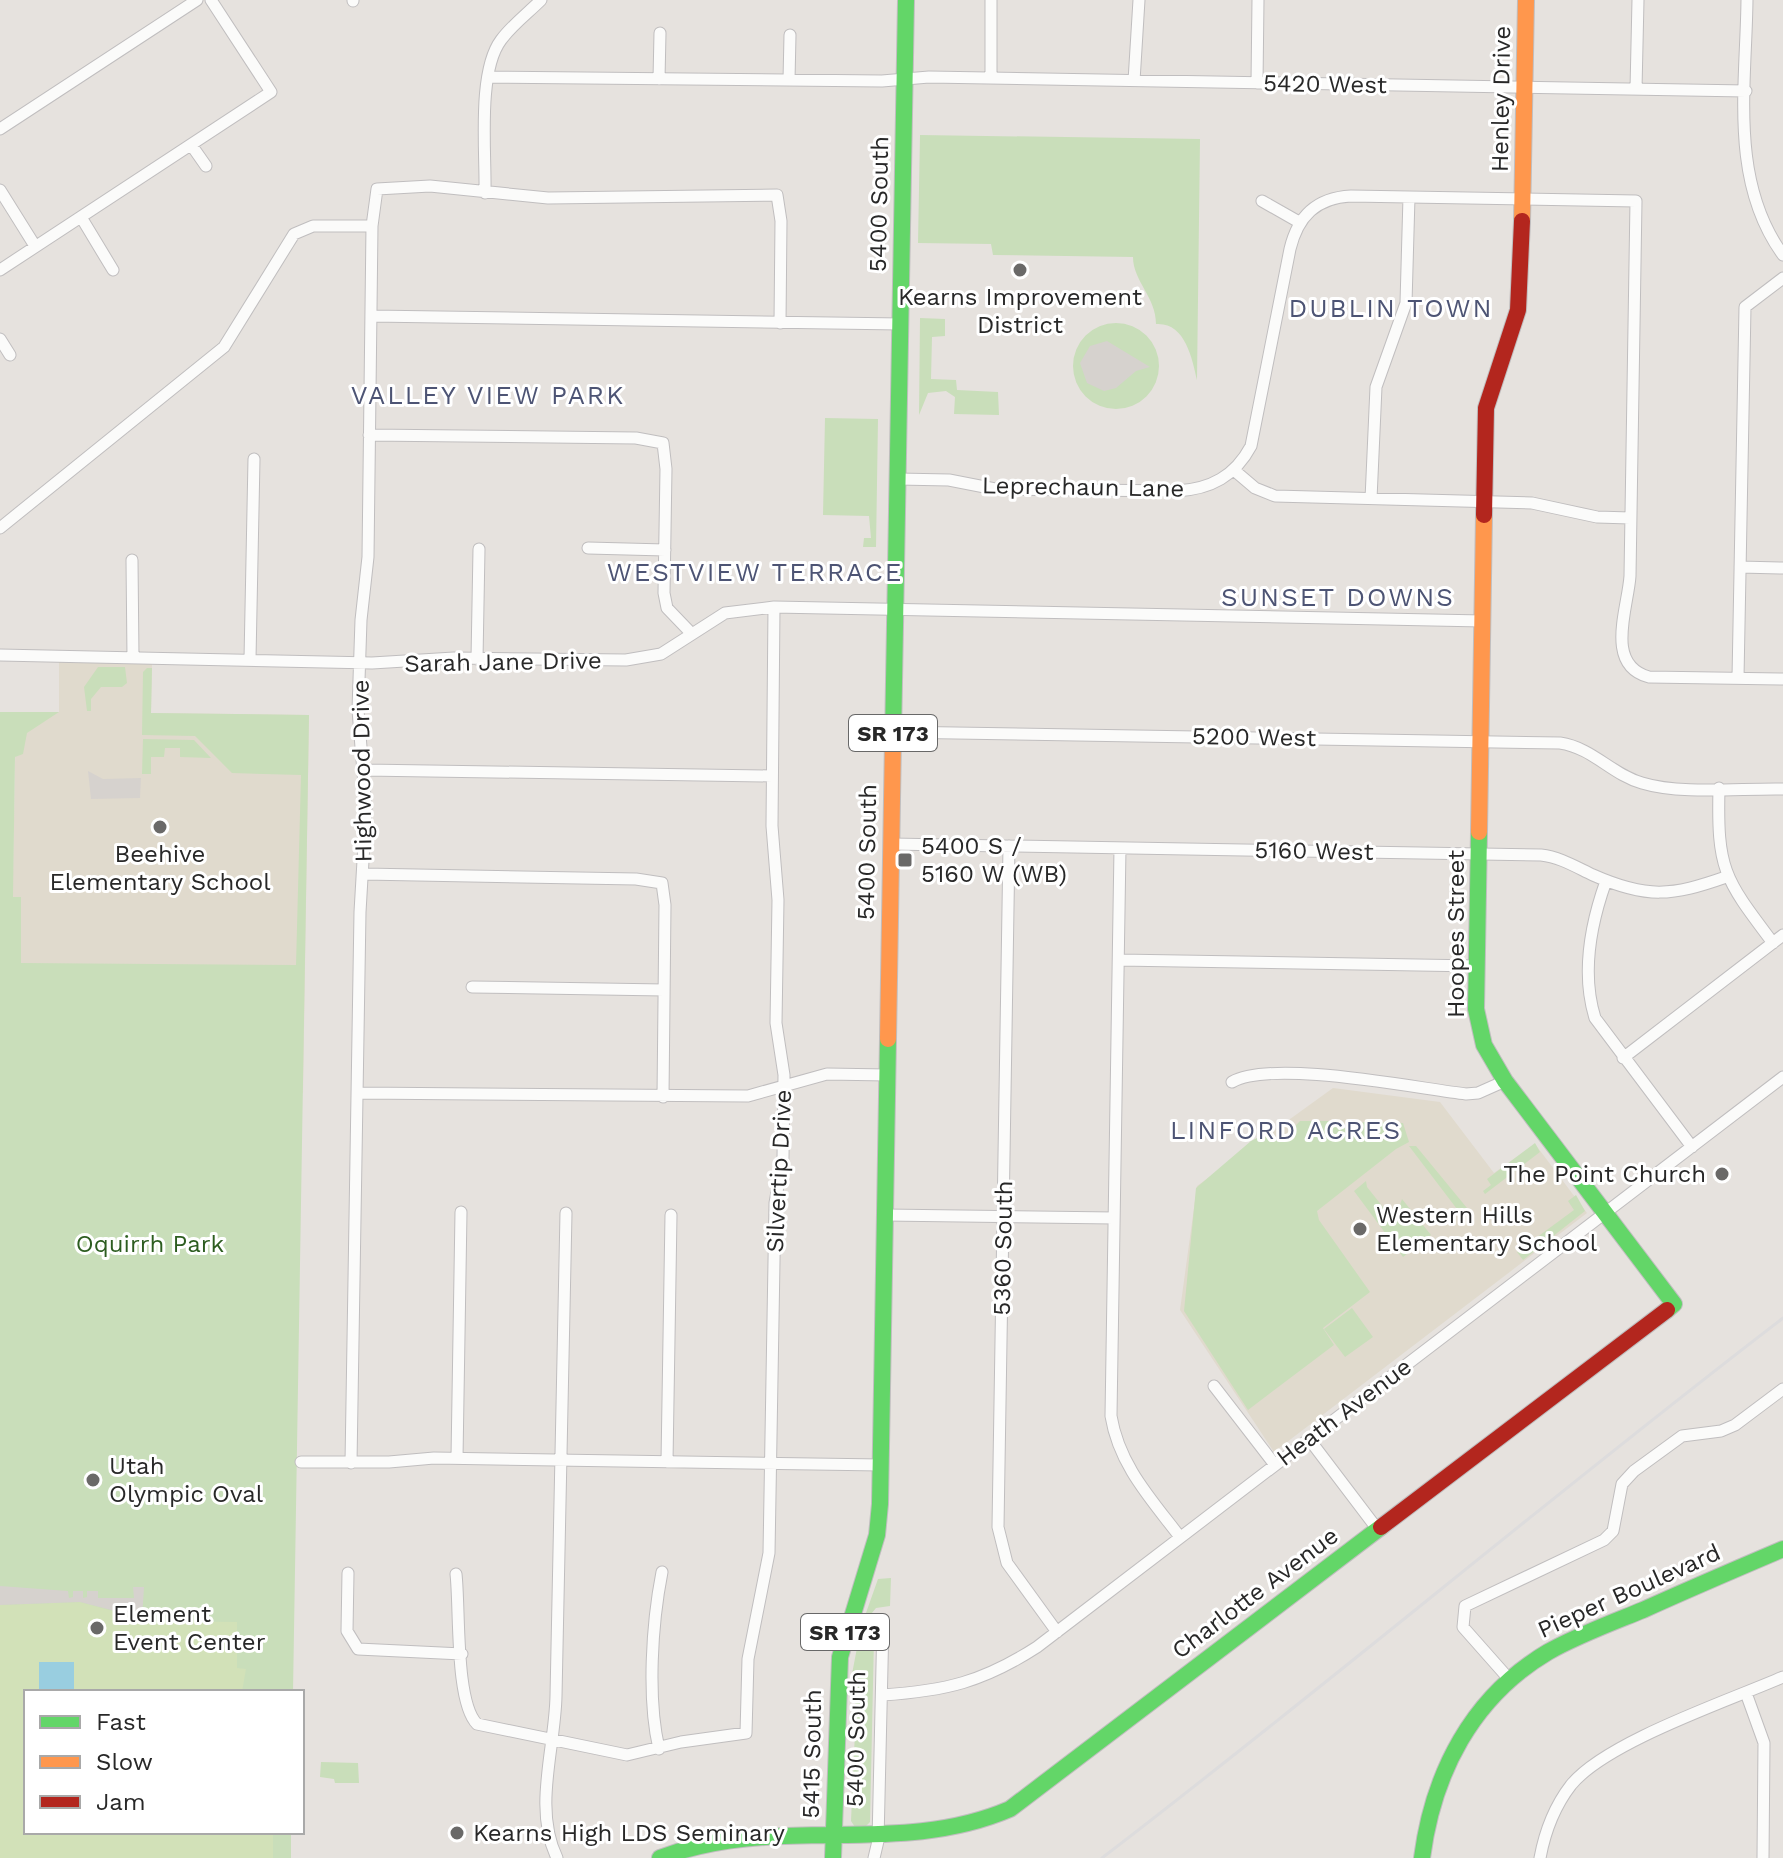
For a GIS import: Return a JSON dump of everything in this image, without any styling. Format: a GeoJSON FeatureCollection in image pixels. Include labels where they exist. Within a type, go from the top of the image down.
{"type":"FeatureCollection","features":[{"type":"Feature","properties":{"kind":"street"},"geometry":{"type":"LineString","coordinates":[[0,129],[197,0]]}},
{"type":"Feature","properties":{"kind":"street"},"geometry":{"type":"LineString","coordinates":[[0,270],[271,92],[211,0]]}},
{"type":"Feature","properties":{"kind":"street"},"geometry":{"type":"LineString","coordinates":[[541,0],[500,41],[488,77],[485,193],[572,199],[777,195],[781,221],[780,323]]}},
{"type":"Feature","properties":{"kind":"street","name":"5400 South"},"geometry":{"type":"LineString","coordinates":[[881,1465],[906,0]]}},
{"type":"Feature","properties":{"kind":"street"},"geometry":{"type":"LineString","coordinates":[[991,0],[991,78]]}},
{"type":"Feature","properties":{"kind":"street"},"geometry":{"type":"LineString","coordinates":[[1134,81],[1139,0]]}},
{"type":"Feature","properties":{"kind":"street"},"geometry":{"type":"LineString","coordinates":[[1257,83],[1258,0]]}},
{"type":"Feature","properties":{"kind":"street","name":"Henley Drive"},"geometry":{"type":"LineString","coordinates":[[1485,501],[1488,393],[1519,313],[1526,0]]}},
{"type":"Feature","properties":{"kind":"street"},"geometry":{"type":"LineString","coordinates":[[1636,89],[1638,0]]}},
{"type":"Feature","properties":{"kind":"street"},"geometry":{"type":"LineString","coordinates":[[1747,0],[1746,170],[1753,199],[1783,255]]}},
{"type":"Feature","properties":{"kind":"street"},"geometry":{"type":"LineString","coordinates":[[659,79],[660,33]]}},
{"type":"Feature","properties":{"kind":"street"},"geometry":{"type":"LineString","coordinates":[[789,80],[790,35]]}},
{"type":"Feature","properties":{"kind":"street","name":"5420 West"},"geometry":{"type":"LineString","coordinates":[[488,77],[789,80],[991,78],[1746,91]]}},
{"type":"Feature","properties":{"kind":"street"},"geometry":{"type":"LineString","coordinates":[[192,146],[206,166]]}},
{"type":"Feature","properties":{"kind":"street","name":"Highwood Drive"},"geometry":{"type":"LineString","coordinates":[[351,1463],[365,770],[358,710],[368,557],[372,226],[377,189],[430,186],[485,193]]}},
{"type":"Feature","properties":{"kind":"street"},"geometry":{"type":"LineString","coordinates":[[0,190],[35,246]]}},
{"type":"Feature","properties":{"kind":"street"},"geometry":{"type":"LineString","coordinates":[[1630,518],[1597,517],[1532,503],[1275,496],[1255,488],[1235,471],[1251,446],[1257,428],[1290,249],[1299,222],[1313,207],[1336,197],[1636,201],[1629,592],[1622,621],[1622,643],[1629,666],[1649,677],[1783,679]]}},
{"type":"Feature","properties":{"kind":"street"},"geometry":{"type":"LineString","coordinates":[[1371,499],[1376,387],[1406,303],[1409,197]]}},
{"type":"Feature","properties":{"kind":"street"},"geometry":{"type":"LineString","coordinates":[[1262,201],[1299,222]]}},
{"type":"Feature","properties":{"kind":"street"},"geometry":{"type":"LineString","coordinates":[[81,217],[113,270]]}},
{"type":"Feature","properties":{"kind":"street"},"geometry":{"type":"LineString","coordinates":[[0,528],[224,347],[294,234],[313,226],[372,226]]}},
{"type":"Feature","properties":{"kind":"street"},"geometry":{"type":"LineString","coordinates":[[1738,678],[1745,307],[1783,278]]}},
{"type":"Feature","properties":{"kind":"street"},"geometry":{"type":"LineString","coordinates":[[371,316],[901,324]]}},
{"type":"Feature","properties":{"kind":"street"},"geometry":{"type":"LineString","coordinates":[[0,339],[10,355]]}},
{"type":"Feature","properties":{"kind":"street"},"geometry":{"type":"LineString","coordinates":[[369,435],[636,438],[663,443],[667,608],[691,633]]}},
{"type":"Feature","properties":{"kind":"street"},"geometry":{"type":"LineString","coordinates":[[250,659],[254,459]]}},
{"type":"Feature","properties":{"kind":"street","name":"Leprechaun Lane"},"geometry":{"type":"LineString","coordinates":[[898,479],[949,480],[995,489],[1177,491],[1202,488],[1235,471]]}},
{"type":"Feature","properties":{"kind":"street","name":"Hoopes Street"},"geometry":{"type":"LineString","coordinates":[[1485,501],[1477,966],[1479,1025],[1490,1059],[1505,1081],[1674,1304]]}},
{"type":"Feature","properties":{"kind":"street"},"geometry":{"type":"LineString","coordinates":[[588,548],[665,550]]}},
{"type":"Feature","properties":{"kind":"street"},"geometry":{"type":"LineString","coordinates":[[477,659],[479,549]]}},
{"type":"Feature","properties":{"kind":"street"},"geometry":{"type":"LineString","coordinates":[[132,560],[133,658]]}},
{"type":"Feature","properties":{"kind":"street"},"geometry":{"type":"LineString","coordinates":[[1740,567],[1783,568]]}},
{"type":"Feature","properties":{"kind":"street","name":"Sarah Jane Drive"},"geometry":{"type":"LineString","coordinates":[[0,655],[360,663],[645,658],[676,646],[691,633],[725,613],[774,607],[1483,621]]}},
{"type":"Feature","properties":{"kind":"street","name":"Silvertip Drive"},"geometry":{"type":"LineString","coordinates":[[659,1749],[681,1742],[746,1733],[748,1659],[769,1553],[775,1203],[783,1158],[784,1088],[776,1023],[778,900],[772,776],[774,607]]}},
{"type":"Feature","properties":{"kind":"street","name":"5200 West"},"geometry":{"type":"LineString","coordinates":[[893,732],[1481,740],[1572,745],[1590,751],[1644,784],[1783,789]]}},
{"type":"Feature","properties":{"kind":"street"},"geometry":{"type":"LineString","coordinates":[[365,770],[772,776]]}},
{"type":"Feature","properties":{"kind":"street"},"geometry":{"type":"LineString","coordinates":[[1623,1058],[1778,939],[1726,877],[1719,843],[1719,788]]}},
{"type":"Feature","properties":{"kind":"street","name":"5160 West"},"geometry":{"type":"LineString","coordinates":[[891,844],[1550,856],[1606,881],[1658,895],[1726,877]]}},
{"type":"Feature","properties":{"kind":"street","name":"5360 South"},"geometry":{"type":"LineString","coordinates":[[1009,846],[998,1527],[1007,1563],[1057,1632]]}},
{"type":"Feature","properties":{"kind":"street"},"geometry":{"type":"LineString","coordinates":[[1120,848],[1113,1431],[1131,1473],[1180,1537]]}},
{"type":"Feature","properties":{"kind":"street"},"geometry":{"type":"LineString","coordinates":[[364,874],[636,879],[662,883],[665,905],[663,1097]]}},
{"type":"Feature","properties":{"kind":"street"},"geometry":{"type":"LineString","coordinates":[[1606,881],[1590,937],[1591,997],[1595,1018],[1692,1147]]}},
{"type":"Feature","properties":{"kind":"street"},"geometry":{"type":"LineString","coordinates":[[1119,960],[1477,966]]}},
{"type":"Feature","properties":{"kind":"street"},"geometry":{"type":"LineString","coordinates":[[472,987],[664,990]]}},
{"type":"Feature","properties":{"kind":"street"},"geometry":{"type":"LineString","coordinates":[[358,1093],[748,1096],[827,1074],[887,1075]]}},
{"type":"Feature","properties":{"kind":"street"},"geometry":{"type":"LineString","coordinates":[[1232,1082],[1255,1074],[1316,1075],[1466,1094],[1478,1093],[1505,1081]]}},
{"type":"Feature","properties":{"kind":"street","name":"Heath Avenue"},"geometry":{"type":"LineString","coordinates":[[882,1695],[965,1685],[1017,1660],[1783,1077]]}},
{"type":"Feature","properties":{"kind":"street"},"geometry":{"type":"LineString","coordinates":[[457,1458],[461,1212]]}},
{"type":"Feature","properties":{"kind":"street"},"geometry":{"type":"LineString","coordinates":[[557,1858],[546,1824],[553,1738],[566,1213]]}},
{"type":"Feature","properties":{"kind":"street"},"geometry":{"type":"LineString","coordinates":[[667,1462],[671,1215]]}},
{"type":"Feature","properties":{"kind":"street"},"geometry":{"type":"LineString","coordinates":[[885,1215],[1114,1218]]}},
{"type":"Feature","properties":{"kind":"street","name":"Charlotte Avenue"},"geometry":{"type":"LineString","coordinates":[[660,1858],[709,1841],[878,1841],[948,1834],[1010,1809],[1674,1304]]}},
{"type":"Feature","properties":{"kind":"street"},"geometry":{"type":"LineString","coordinates":[[1214,1386],[1275,1465]]}},
{"type":"Feature","properties":{"kind":"street"},"geometry":{"type":"LineString","coordinates":[[1509,1679],[1466,1632],[1462,1614],[1469,1602],[1609,1536],[1622,1484],[1655,1454],[1682,1436],[1735,1425],[1783,1389]]}},
{"type":"Feature","properties":{"kind":"street"},"geometry":{"type":"LineString","coordinates":[[1309,1439],[1378,1530]]}},
{"type":"Feature","properties":{"kind":"street"},"geometry":{"type":"LineString","coordinates":[[301,1462],[457,1458],[881,1465]]}},
{"type":"Feature","properties":{"kind":"street","name":"5415 South"},"geometry":{"type":"LineString","coordinates":[[833,1858],[840,1657],[877,1535],[881,1465]]}},
{"type":"Feature","properties":{"kind":"street","name":"Pieper Boulevard"},"geometry":{"type":"LineString","coordinates":[[1422,1858],[1426,1821],[1451,1753],[1467,1727],[1509,1679],[1572,1640],[1783,1549]]}},
{"type":"Feature","properties":{"kind":"street"},"geometry":{"type":"LineString","coordinates":[[456,1574],[464,1693],[477,1724],[616,1754],[659,1749],[654,1728],[654,1691],[656,1608],[662,1572]]}},
{"type":"Feature","properties":{"kind":"street"},"geometry":{"type":"LineString","coordinates":[[348,1573],[347,1631],[358,1649],[462,1654]]}},
{"type":"Feature","properties":{"kind":"street","name":"5400 South"},"geometry":{"type":"LineString","coordinates":[[874,1858],[878,1841],[883,1622]]}},
{"type":"Feature","properties":{"kind":"street"},"geometry":{"type":"LineString","coordinates":[[1540,1858],[1548,1824],[1559,1801],[1588,1768],[1635,1741],[1783,1677]]}},
{"type":"Feature","properties":{"kind":"street"},"geometry":{"type":"LineString","coordinates":[[1746,1693],[1764,1743],[1763,1858]]}},
{"type":"Feature","properties":{"kind":"shaded area"},"geometry":{"type":"Polygon","coordinates":[[[1107,341],[1150,367],[1136,371],[1116,388],[1104,391],[1087,383],[1080,363],[1090,346],[1107,341]]]}},
{"type":"Feature","properties":{"kind":"shaded area","name":"Beehive Elementary School"},"geometry":{"type":"Polygon","coordinates":[[[59,662],[152,663],[151,713],[309,715],[303,1093],[9,1090],[16,712],[59,712],[59,662]]]}},
{"type":"Feature","properties":{"kind":"shaded area"},"geometry":{"type":"Polygon","coordinates":[[[88,771],[103,779],[141,778],[140,798],[91,799],[88,771]]]}},
{"type":"Feature","properties":{"kind":"shaded area"},"geometry":{"type":"Polygon","coordinates":[[[1333,1088],[1440,1102],[1494,1173],[1535,1144],[1587,1213],[1274,1452],[1180,1310],[1197,1186],[1333,1088]]]}},
{"type":"Feature","properties":{"kind":"shaded area"},"geometry":{"type":"Polygon","coordinates":[[[0,1586],[68,1591],[69,1598],[73,1597],[73,1591],[83,1591],[83,1598],[87,1597],[87,1591],[98,1591],[98,1598],[134,1598],[133,1587],[144,1587],[142,1618],[80,1602],[0,1605],[0,1586]]]}},
{"type":"Feature","properties":{"kind":"green space"},"geometry":{"type":"Polygon","coordinates":[[[920,135],[1200,139],[1197,380],[1186,343],[1174,329],[1156,324],[1133,257],[993,255],[991,244],[918,243],[920,135]]]}},
{"type":"Feature","properties":{"kind":"green space"},"geometry":{"type":"Polygon","coordinates":[[[920,318],[945,319],[945,336],[932,337],[931,379],[956,380],[957,390],[998,392],[999,415],[954,414],[955,397],[946,391],[928,393],[919,415],[920,318]]]}},
{"type":"Feature","properties":{"kind":"green space"},"geometry":{"type":"Polygon","coordinates":[[[1116,323],[1132,327],[1146,336],[1155,350],[1159,366],[1155,382],[1146,396],[1132,405],[1116,409],[1100,405],[1086,396],[1077,382],[1073,366],[1077,350],[1086,336],[1100,327],[1116,323]]]}},
{"type":"Feature","properties":{"kind":"green space"},"geometry":{"type":"Polygon","coordinates":[[[825,418],[878,419],[876,547],[863,547],[864,538],[871,538],[869,516],[823,515],[825,418]]]}},
{"type":"Feature","properties":{"kind":"green space"},"geometry":{"type":"Polygon","coordinates":[[[98,667],[125,667],[127,683],[122,687],[101,687],[91,699],[91,711],[87,711],[84,687],[98,667]]]}},
{"type":"Feature","properties":{"kind":"green space","name":"Oquirrh Park"},"geometry":{"type":"Polygon","coordinates":[[[152,668],[151,713],[309,715],[293,1690],[24,1690],[24,1834],[291,1834],[291,1858],[0,1858],[0,712],[59,712],[27,733],[23,754],[15,757],[13,897],[21,897],[21,963],[296,965],[301,775],[232,773],[195,736],[142,735],[143,672],[152,668]]]}},
{"type":"Feature","properties":{"kind":"green space"},"geometry":{"type":"Polygon","coordinates":[[[143,739],[194,740],[211,758],[180,757],[180,748],[165,748],[164,757],[151,757],[151,774],[142,774],[143,739]]]}},
{"type":"Feature","properties":{"kind":"green space"},"geometry":{"type":"Polygon","coordinates":[[[1300,1121],[1342,1121],[1346,1131],[1364,1122],[1403,1123],[1409,1142],[1317,1211],[1319,1220],[1370,1292],[1323,1328],[1334,1345],[1248,1410],[1184,1311],[1196,1188],[1251,1141],[1261,1136],[1282,1140],[1300,1121]]]}},
{"type":"Feature","properties":{"kind":"green space"},"geometry":{"type":"Polygon","coordinates":[[[1535,1143],[1540,1152],[1485,1194],[1483,1191],[1491,1185],[1487,1179],[1535,1143]]]}},
{"type":"Feature","properties":{"kind":"green space"},"geometry":{"type":"Polygon","coordinates":[[[1409,1146],[1416,1146],[1467,1208],[1460,1213],[1409,1146]]]}},
{"type":"Feature","properties":{"kind":"green space"},"geometry":{"type":"Polygon","coordinates":[[[1366,1181],[1367,1187],[1387,1212],[1397,1213],[1402,1199],[1431,1235],[1403,1257],[1354,1191],[1366,1181]]]}},
{"type":"Feature","properties":{"kind":"green space"},"geometry":{"type":"Polygon","coordinates":[[[1576,1195],[1585,1211],[1523,1260],[1517,1252],[1574,1210],[1568,1201],[1576,1195]]]}},
{"type":"Feature","properties":{"kind":"green space"},"geometry":{"type":"Polygon","coordinates":[[[1352,1308],[1373,1337],[1345,1357],[1324,1329],[1352,1308]]]}},
{"type":"Feature","properties":{"kind":"green space"},"geometry":{"type":"Polygon","coordinates":[[[891,1578],[890,1606],[876,1608],[867,1619],[874,1638],[870,1822],[864,1828],[855,1827],[851,1821],[856,1709],[852,1674],[861,1627],[878,1579],[891,1578]]]}},
{"type":"Feature","properties":{"kind":"green space"},"geometry":{"type":"Polygon","coordinates":[[[80,1602],[150,1621],[237,1622],[237,1668],[246,1669],[242,1690],[24,1690],[24,1834],[273,1834],[273,1858],[0,1858],[0,1605],[80,1602]]]}},
{"type":"Feature","properties":{"kind":"green space"},"geometry":{"type":"Polygon","coordinates":[[[321,1762],[358,1763],[359,1783],[335,1783],[334,1779],[320,1777],[321,1762]]]}},
{"type":"Feature","properties":{"kind":"water"},"geometry":{"type":"Polygon","coordinates":[[[39,1662],[74,1662],[74,1690],[39,1690],[39,1662]]]}},
{"type":"Feature","properties":{"kind":"railway"},"geometry":{"type":"LineString","coordinates":[[1102,1858],[1783,1318]]}},
{"type":"Feature","properties":{"kind":"traffic: fast"},"geometry":{"type":"LineString","coordinates":[[893,739],[906,0]]}},
{"type":"Feature","properties":{"kind":"traffic: fast"},"geometry":{"type":"LineString","coordinates":[[1479,832],[1476,1009],[1484,1045],[1505,1081],[1674,1304],[1667,1310]]}},
{"type":"Feature","properties":{"kind":"traffic: fast"},"geometry":{"type":"LineString","coordinates":[[833,1858],[840,1657],[877,1535],[880,1504],[888,1039]]}},
{"type":"Feature","properties":{"kind":"traffic: fast"},"geometry":{"type":"LineString","coordinates":[[660,1858],[704,1845],[748,1838],[924,1831],[967,1823],[1010,1809],[1381,1527]]}},
{"type":"Feature","properties":{"kind":"traffic: fast"},"geometry":{"type":"LineString","coordinates":[[1422,1858],[1436,1796],[1461,1740],[1498,1691],[1521,1670],[1571,1640],[1783,1549]]}},
{"type":"Feature","properties":{"kind":"traffic: slow"},"geometry":{"type":"LineString","coordinates":[[1522,221],[1526,0]]}},
{"type":"Feature","properties":{"kind":"traffic: slow"},"geometry":{"type":"LineString","coordinates":[[1479,832],[1484,515]]}},
{"type":"Feature","properties":{"kind":"traffic: slow"},"geometry":{"type":"LineString","coordinates":[[888,1039],[893,739]]}},
{"type":"Feature","properties":{"kind":"traffic: jam"},"geometry":{"type":"LineString","coordinates":[[1484,515],[1486,408],[1518,310],[1522,221]]}},
{"type":"Feature","properties":{"kind":"traffic: jam"},"geometry":{"type":"LineString","coordinates":[[1381,1527],[1667,1310]]}},
{"type":"Feature","properties":{"kind":"place","name":"Kearns Improvement District"},"geometry":{"type":"Point","coordinates":[1020,270]}},
{"type":"Feature","properties":{"kind":"place","name":"Beehive Elementary School"},"geometry":{"type":"Point","coordinates":[160,827]}},
{"type":"Feature","properties":{"kind":"place","name":"5400 S / 5160 W (WB)"},"geometry":{"type":"Point","coordinates":[905,860]}},
{"type":"Feature","properties":{"kind":"place","name":"The Point Church"},"geometry":{"type":"Point","coordinates":[1722,1174]}},
{"type":"Feature","properties":{"kind":"place","name":"Western Hills Elementary School"},"geometry":{"type":"Point","coordinates":[1360,1229]}},
{"type":"Feature","properties":{"kind":"place","name":"Utah Olympic Oval"},"geometry":{"type":"Point","coordinates":[93,1480]}},
{"type":"Feature","properties":{"kind":"place","name":"Element Event Center"},"geometry":{"type":"Point","coordinates":[97,1628]}},
{"type":"Feature","properties":{"kind":"place","name":"Kearns High LDS Seminary"},"geometry":{"type":"Point","coordinates":[457,1833]}},
{"type":"Feature","properties":{"kind":"district","name":"DUBLIN TOWN"},"geometry":{"type":"Point","coordinates":[1391,308]}},
{"type":"Feature","properties":{"kind":"district","name":"VALLEY VIEW PARK"},"geometry":{"type":"Point","coordinates":[488,395]}},
{"type":"Feature","properties":{"kind":"district","name":"WESTVIEW TERRACE"},"geometry":{"type":"Point","coordinates":[755,572]}},
{"type":"Feature","properties":{"kind":"district","name":"SUNSET DOWNS"},"geometry":{"type":"Point","coordinates":[1338,597]}},
{"type":"Feature","properties":{"kind":"district","name":"LINFORD ACRES"},"geometry":{"type":"Point","coordinates":[1286,1130]}}]}
